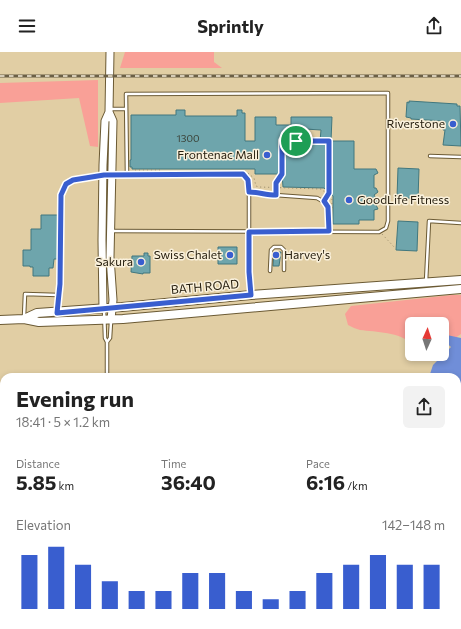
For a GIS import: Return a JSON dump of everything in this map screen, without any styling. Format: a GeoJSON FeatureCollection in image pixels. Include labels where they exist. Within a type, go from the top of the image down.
{"type":"FeatureCollection","features":[{"type":"Feature","properties":{"kind":"main road"},"geometry":{"type":"LineString","coordinates":[[108,320],[113,308],[105,121],[109,111],[110,52]]}},
{"type":"Feature","properties":{"kind":"main road"},"geometry":{"type":"LineString","coordinates":[[104,309],[102,240],[107,175]]}},
{"type":"Feature","properties":{"kind":"main road","name":"BATH ROAD"},"geometry":{"type":"LineString","coordinates":[[24,319],[37,313],[57,313],[251,295],[461,280]]}},
{"type":"Feature","properties":{"kind":"main road","name":"BATH ROAD"},"geometry":{"type":"LineString","coordinates":[[0,320],[24,319],[39,322],[108,320],[461,290]]}},
{"type":"Feature","properties":{"kind":"lane"},"geometry":{"type":"LineString","coordinates":[[110,231],[379,232],[386,228],[388,221],[388,93],[126,94],[127,175]]}},
{"type":"Feature","properties":{"kind":"lane"},"geometry":{"type":"LineString","coordinates":[[109,111],[126,109]]}},
{"type":"Feature","properties":{"kind":"lane"},"geometry":{"type":"LineString","coordinates":[[430,156],[461,157]]}},
{"type":"Feature","properties":{"kind":"lane"},"geometry":{"type":"LineString","coordinates":[[57,313],[60,284],[61,195],[66,184],[73,180],[107,175],[243,174],[248,180],[249,192],[249,272],[251,295]]}},
{"type":"Feature","properties":{"kind":"lane"},"geometry":{"type":"LineString","coordinates":[[249,192],[317,198],[324,201],[328,207],[329,231]]}},
{"type":"Feature","properties":{"kind":"lane"},"geometry":{"type":"LineString","coordinates":[[426,282],[429,221],[461,223]]}},
{"type":"Feature","properties":{"kind":"lane"},"geometry":{"type":"LineString","coordinates":[[270,271],[271,250],[274,247],[281,247],[284,250],[284,270]]}},
{"type":"Feature","properties":{"kind":"lane"},"geometry":{"type":"LineString","coordinates":[[24,319],[25,294],[58,295]]}},
{"type":"Feature","properties":{"kind":"lane"},"geometry":{"type":"LineString","coordinates":[[104,309],[108,320],[110,338],[107,342]]}},
{"type":"Feature","properties":{"kind":"lane"},"geometry":{"type":"LineString","coordinates":[[107,373],[107,342],[105,338],[108,320]]}},
{"type":"Feature","properties":{"kind":"path"},"geometry":{"type":"LineString","coordinates":[[276,195],[276,183],[282,174],[282,141],[329,141],[329,193],[324,201]]}},
{"type":"Feature","properties":{"kind":"path"},"geometry":{"type":"LineString","coordinates":[[379,232],[395,248]]}},
{"type":"Feature","properties":{"kind":"shaded area"},"geometry":{"type":"Polygon","coordinates":[[[125,52],[214,52],[214,62],[222,68],[120,68],[125,52]]]}},
{"type":"Feature","properties":{"kind":"shaded area"},"geometry":{"type":"Polygon","coordinates":[[[98,80],[98,147],[90,146],[79,98],[0,103],[0,83],[98,80]]]}},
{"type":"Feature","properties":{"kind":"shaded area"},"geometry":{"type":"Polygon","coordinates":[[[461,295],[461,334],[449,342],[449,317],[405,317],[405,339],[380,332],[360,330],[348,325],[345,314],[351,306],[461,295]]]}},
{"type":"Feature","properties":{"kind":"water"},"geometry":{"type":"Polygon","coordinates":[[[449,335],[461,338],[461,373],[430,373],[433,365],[437,361],[449,361],[449,349],[451,347],[449,345],[449,335]]]}},
{"type":"Feature","properties":{"kind":"building","name":"Riverstone"},"geometry":{"type":"Polygon","coordinates":[[[409,101],[457,104],[457,106],[460,106],[461,146],[443,145],[445,130],[443,130],[443,121],[411,119],[406,117],[407,102],[409,103],[409,101]]]}},
{"type":"Feature","properties":{"kind":"building"},"geometry":{"type":"Polygon","coordinates":[[[176,110],[185,110],[185,116],[237,116],[237,110],[242,110],[242,113],[245,113],[245,141],[255,141],[255,117],[276,117],[276,125],[291,125],[291,117],[332,117],[331,141],[354,141],[354,169],[376,169],[378,173],[374,175],[374,188],[376,188],[378,192],[374,195],[378,202],[375,203],[378,209],[374,210],[374,220],[359,220],[359,224],[333,224],[333,196],[324,188],[283,187],[282,174],[255,174],[255,169],[132,169],[132,167],[130,167],[131,115],[176,115],[176,110]],[[305,129],[305,141],[320,141],[321,130],[305,129]]]}},
{"type":"Feature","properties":{"kind":"building"},"geometry":{"type":"Polygon","coordinates":[[[398,168],[419,169],[418,199],[397,197],[398,168]]]}},
{"type":"Feature","properties":{"kind":"building"},"geometry":{"type":"Polygon","coordinates":[[[41,215],[58,215],[58,259],[54,259],[53,268],[49,268],[49,276],[33,276],[33,267],[23,266],[23,250],[31,250],[31,229],[41,229],[41,215]]]}},
{"type":"Feature","properties":{"kind":"building"},"geometry":{"type":"Polygon","coordinates":[[[398,221],[418,222],[417,251],[396,250],[398,221]]]}},
{"type":"Feature","properties":{"kind":"building","name":"Swiss Chalet"},"geometry":{"type":"Polygon","coordinates":[[[218,247],[237,247],[237,264],[218,264],[218,247]]]}},
{"type":"Feature","properties":{"kind":"building","name":"Harvey's"},"geometry":{"type":"Polygon","coordinates":[[[274,252],[281,252],[279,266],[273,266],[274,252]]]}},
{"type":"Feature","properties":{"kind":"building","name":"Sakura"},"geometry":{"type":"Polygon","coordinates":[[[144,253],[148,253],[148,256],[150,256],[150,273],[143,274],[131,272],[132,256],[144,256],[144,253]]]}},
{"type":"Feature","properties":{"kind":"railway"},"geometry":{"type":"LineString","coordinates":[[0,76],[461,76]]}},
{"type":"Feature","properties":{"kind":"place","name":"Riverstone"},"geometry":{"type":"Point","coordinates":[453,124]}},
{"type":"Feature","properties":{"kind":"place","name":"Frontenac Mall"},"geometry":{"type":"Point","coordinates":[267,155]}},
{"type":"Feature","properties":{"kind":"place","name":"GoodLife Fitness"},"geometry":{"type":"Point","coordinates":[349,200]}},
{"type":"Feature","properties":{"kind":"place","name":"Swiss Chalet"},"geometry":{"type":"Point","coordinates":[230,255]}},
{"type":"Feature","properties":{"kind":"place","name":"Harvey's"},"geometry":{"type":"Point","coordinates":[276,255]}},
{"type":"Feature","properties":{"kind":"place","name":"Sakura"},"geometry":{"type":"Point","coordinates":[141,262]}},
{"type":"Feature","properties":{"kind":"route"},"geometry":{"type":"LineString","coordinates":[[282,141],[296,141],[329,141],[329,193],[324,201],[328,207],[329,231],[249,232],[249,272],[251,295],[57,313],[60,284],[61,195],[66,184],[73,180],[104,175],[243,174],[248,180],[249,192],[276,195],[276,183],[282,174],[282,141]]}}]}
